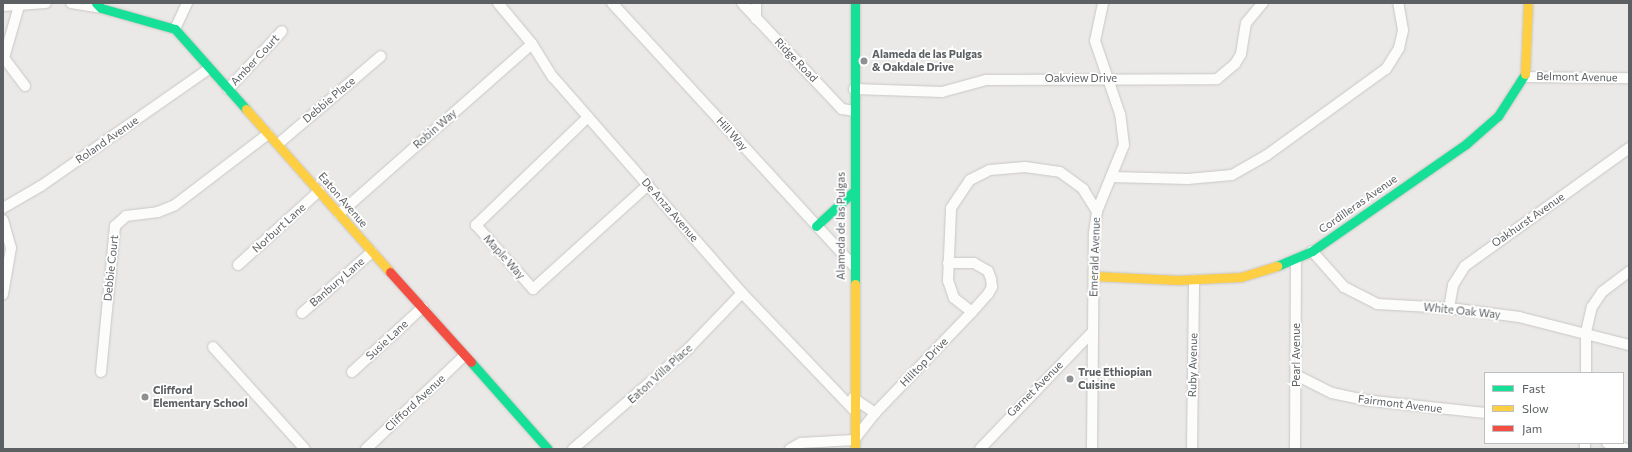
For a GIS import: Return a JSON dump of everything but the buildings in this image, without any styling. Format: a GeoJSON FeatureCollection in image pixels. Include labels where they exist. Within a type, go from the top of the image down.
{"type":"FeatureCollection","features":[{"type":"Feature","properties":{"kind":"street"},"geometry":{"type":"LineString","coordinates":[[3,6],[46,3]]}},
{"type":"Feature","properties":{"kind":"street"},"geometry":{"type":"LineString","coordinates":[[71,3],[99,5],[175,30],[187,3]]}},
{"type":"Feature","properties":{"kind":"street","name":"De Anza Avenue"},"geometry":{"type":"LineString","coordinates":[[498,3],[532,44],[553,78],[742,293],[853,409]]}},
{"type":"Feature","properties":{"kind":"street","name":"Hill Way"},"geometry":{"type":"LineString","coordinates":[[612,3],[853,265]]}},
{"type":"Feature","properties":{"kind":"street","name":"Ridge Road"},"geometry":{"type":"LineString","coordinates":[[742,3],[842,109],[854,111]]}},
{"type":"Feature","properties":{"kind":"street"},"geometry":{"type":"LineString","coordinates":[[756,3],[756,18]]}},
{"type":"Feature","properties":{"kind":"street","name":"Alameda de las Pulgas"},"geometry":{"type":"LineString","coordinates":[[855,3],[853,192],[853,409],[855,445]]}},
{"type":"Feature","properties":{"kind":"street","name":"Emerald Avenue"},"geometry":{"type":"LineString","coordinates":[[1092,449],[1094,276],[1097,211],[1124,145],[1123,128],[1095,41],[1103,3]]}},
{"type":"Feature","properties":{"kind":"street","name":"Oakview Drive"},"geometry":{"type":"LineString","coordinates":[[854,89],[942,92],[986,80],[1106,78],[1217,79],[1235,64],[1241,54],[1246,23],[1263,3]]}},
{"type":"Feature","properties":{"kind":"street"},"geometry":{"type":"LineString","coordinates":[[1111,177],[1188,179],[1232,175],[1267,155],[1386,69],[1399,48],[1403,30],[1398,3]]}},
{"type":"Feature","properties":{"kind":"street"},"geometry":{"type":"LineString","coordinates":[[1525,77],[1528,3]]}},
{"type":"Feature","properties":{"kind":"street"},"geometry":{"type":"LineString","coordinates":[[19,6],[4,58],[25,86]]}},
{"type":"Feature","properties":{"kind":"street","name":"Eaton Avenue"},"geometry":{"type":"LineString","coordinates":[[175,30],[548,449]]}},
{"type":"Feature","properties":{"kind":"street","name":"Amber Court"},"geometry":{"type":"LineString","coordinates":[[228,89],[282,31]]}},
{"type":"Feature","properties":{"kind":"street","name":"Robin Way"},"geometry":{"type":"LineString","coordinates":[[339,214],[532,44]]}},
{"type":"Feature","properties":{"kind":"street","name":"Debbie Place"},"geometry":{"type":"LineString","coordinates":[[278,144],[381,56]]}},
{"type":"Feature","properties":{"kind":"street","name":"Roland Avenue"},"geometry":{"type":"LineString","coordinates":[[3,208],[41,186],[209,69]]}},
{"type":"Feature","properties":{"kind":"street","name":"Belmont Avenue"},"geometry":{"type":"LineString","coordinates":[[1525,77],[1629,78]]}},
{"type":"Feature","properties":{"kind":"street","name":"Cordilleras Avenue"},"geometry":{"type":"LineString","coordinates":[[1094,276],[1194,280],[1241,278],[1296,260],[1312,251],[1466,144],[1498,116],[1525,77]]}},
{"type":"Feature","properties":{"kind":"street","name":"Maple Way"},"geometry":{"type":"LineString","coordinates":[[588,117],[476,225],[533,289],[648,185]]}},
{"type":"Feature","properties":{"kind":"street","name":"Debbie Court"},"geometry":{"type":"LineString","coordinates":[[101,372],[115,226],[126,216],[158,212],[175,205],[268,134]]}},
{"type":"Feature","properties":{"kind":"street","name":"Oakhurst Avenue"},"geometry":{"type":"LineString","coordinates":[[1449,308],[1454,285],[1465,266],[1629,148]]}},
{"type":"Feature","properties":{"kind":"street"},"geometry":{"type":"LineString","coordinates":[[972,312],[950,291],[948,263],[951,208],[970,180],[990,170],[1025,168],[1060,172],[1082,189],[1097,211]]}},
{"type":"Feature","properties":{"kind":"street","name":"Norburt Lane"},"geometry":{"type":"LineString","coordinates":[[238,265],[319,191]]}},
{"type":"Feature","properties":{"kind":"street"},"geometry":{"type":"LineString","coordinates":[[816,226],[853,192]]}},
{"type":"Feature","properties":{"kind":"street"},"geometry":{"type":"LineString","coordinates":[[3,220],[11,248],[3,294]]}},
{"type":"Feature","properties":{"kind":"street","name":"White Oak Way"},"geometry":{"type":"LineString","coordinates":[[1312,251],[1344,287],[1376,304],[1449,308],[1518,317],[1586,332],[1629,345]]}},
{"type":"Feature","properties":{"kind":"street","name":"Banbury Lane"},"geometry":{"type":"LineString","coordinates":[[302,313],[372,252]]}},
{"type":"Feature","properties":{"kind":"street","name":"Pearl Avenue"},"geometry":{"type":"LineString","coordinates":[[1295,449],[1296,260]]}},
{"type":"Feature","properties":{"kind":"street","name":"Hilltop Drive"},"geometry":{"type":"LineString","coordinates":[[855,445],[875,413],[972,312],[988,294],[992,287],[988,271],[974,263],[948,263]]}},
{"type":"Feature","properties":{"kind":"street"},"geometry":{"type":"LineString","coordinates":[[1586,372],[1586,332],[1592,308],[1602,292],[1629,272]]}},
{"type":"Feature","properties":{"kind":"street","name":"Ruby Avenue"},"geometry":{"type":"LineString","coordinates":[[1192,449],[1194,280]]}},
{"type":"Feature","properties":{"kind":"street","name":"Eaton Villa Place"},"geometry":{"type":"LineString","coordinates":[[573,449],[689,348],[742,293]]}},
{"type":"Feature","properties":{"kind":"street","name":"Susie Lane"},"geometry":{"type":"LineString","coordinates":[[352,372],[422,307]]}},
{"type":"Feature","properties":{"kind":"street","name":"Garnet Avenue"},"geometry":{"type":"LineString","coordinates":[[980,449],[1093,331]]}},
{"type":"Feature","properties":{"kind":"street"},"geometry":{"type":"LineString","coordinates":[[213,347],[305,449]]}},
{"type":"Feature","properties":{"kind":"street","name":"Clifford Avenue"},"geometry":{"type":"LineString","coordinates":[[366,449],[464,356]]}},
{"type":"Feature","properties":{"kind":"street","name":"Fairmont Avenue"},"geometry":{"type":"LineString","coordinates":[[1296,375],[1332,393],[1364,400],[1484,413]]}},
{"type":"Feature","properties":{"kind":"street"},"geometry":{"type":"LineString","coordinates":[[853,398],[875,413]]}},
{"type":"Feature","properties":{"kind":"street"},"geometry":{"type":"LineString","coordinates":[[790,449],[801,443],[855,445]]}},
{"type":"Feature","properties":{"kind":"street"},"geometry":{"type":"LineString","coordinates":[[1610,444],[1627,449]]}},
{"type":"Feature","properties":{"kind":"traffic: fast"},"geometry":{"type":"LineString","coordinates":[[96,3],[101,8],[175,29],[246,109]]}},
{"type":"Feature","properties":{"kind":"traffic: fast"},"geometry":{"type":"LineString","coordinates":[[855,3],[855,284]]}},
{"type":"Feature","properties":{"kind":"traffic: fast"},"geometry":{"type":"LineString","coordinates":[[1277,266],[1312,251],[1466,144],[1498,116],[1525,74]]}},
{"type":"Feature","properties":{"kind":"traffic: fast"},"geometry":{"type":"LineString","coordinates":[[816,226],[853,192]]}},
{"type":"Feature","properties":{"kind":"traffic: fast"},"geometry":{"type":"LineString","coordinates":[[471,362],[548,449]]}},
{"type":"Feature","properties":{"kind":"traffic: slow"},"geometry":{"type":"LineString","coordinates":[[1525,74],[1528,3]]}},
{"type":"Feature","properties":{"kind":"traffic: slow"},"geometry":{"type":"LineString","coordinates":[[246,109],[390,272]]}},
{"type":"Feature","properties":{"kind":"traffic: slow"},"geometry":{"type":"LineString","coordinates":[[1094,276],[1178,280],[1241,277],[1277,266]]}},
{"type":"Feature","properties":{"kind":"traffic: slow"},"geometry":{"type":"LineString","coordinates":[[855,284],[855,449]]}},
{"type":"Feature","properties":{"kind":"traffic: jam"},"geometry":{"type":"LineString","coordinates":[[390,272],[471,362]]}},
{"type":"Feature","properties":{"kind":"place","name":"Alameda de las Pulgas & Oakdale Drive"},"geometry":{"type":"Point","coordinates":[864,61]}},
{"type":"Feature","properties":{"kind":"place","name":"True Ethiopian Cuisine"},"geometry":{"type":"Point","coordinates":[1070,379]}},
{"type":"Feature","properties":{"kind":"place","name":"Clifford Elementary School"},"geometry":{"type":"Point","coordinates":[145,397]}}]}
